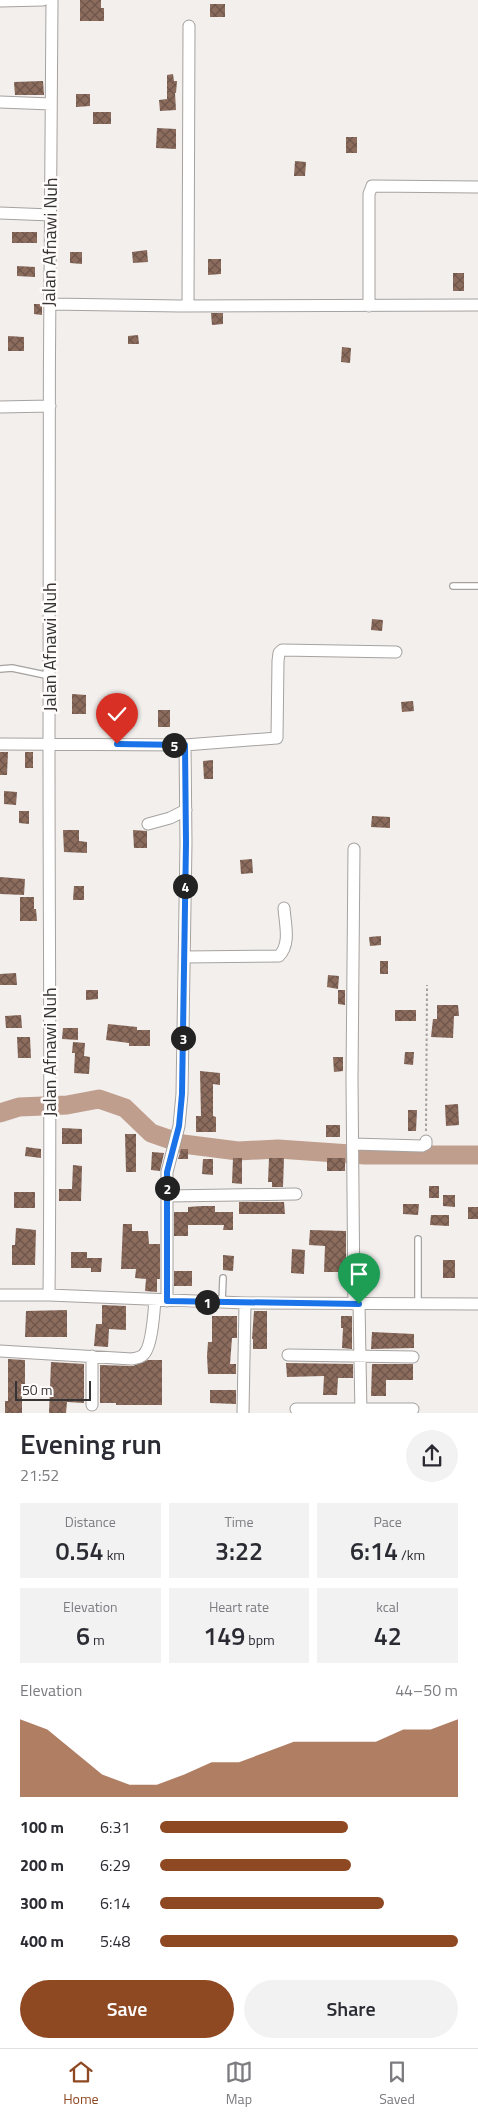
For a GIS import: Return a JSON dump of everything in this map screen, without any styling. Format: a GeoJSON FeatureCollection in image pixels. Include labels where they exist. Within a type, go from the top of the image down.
{"type":"FeatureCollection","features":[{"type":"Feature","properties":{"kind":"street"},"geometry":{"type":"LineString","coordinates":[[0,1],[43,0]]}},
{"type":"Feature","properties":{"kind":"street","name":"Jalan Afnawi Nuh"},"geometry":{"type":"LineString","coordinates":[[49,1294],[51,1087],[49,744],[52,0]]}},
{"type":"Feature","properties":{"kind":"street"},"geometry":{"type":"LineString","coordinates":[[188,306],[189,26]]}},
{"type":"Feature","properties":{"kind":"street"},"geometry":{"type":"LineString","coordinates":[[0,102],[51,104]]}},
{"type":"Feature","properties":{"kind":"street"},"geometry":{"type":"LineString","coordinates":[[369,306],[369,194],[372,186],[478,187]]}},
{"type":"Feature","properties":{"kind":"street"},"geometry":{"type":"LineString","coordinates":[[0,213],[51,215]]}},
{"type":"Feature","properties":{"kind":"street"},"geometry":{"type":"LineString","coordinates":[[50,304],[188,306],[478,305]]}},
{"type":"Feature","properties":{"kind":"street"},"geometry":{"type":"LineString","coordinates":[[0,407],[50,406]]}},
{"type":"Feature","properties":{"kind":"street"},"geometry":{"type":"LineString","coordinates":[[0,744],[185,745],[277,738],[278,653],[282,650],[396,652]]}},
{"type":"Feature","properties":{"kind":"street"},"geometry":{"type":"LineString","coordinates":[[0,1351],[132,1359],[145,1354],[149,1345],[161,1300],[168,1196],[167,1172],[177,1133],[182,1094],[186,810],[185,745]]}},
{"type":"Feature","properties":{"kind":"street"},"geometry":{"type":"LineString","coordinates":[[148,824],[170,818],[186,810]]}},
{"type":"Feature","properties":{"kind":"street"},"geometry":{"type":"LineString","coordinates":[[354,849],[353,1161],[360,1410]]}},
{"type":"Feature","properties":{"kind":"street"},"geometry":{"type":"LineString","coordinates":[[184,958],[279,956],[284,950],[286,938],[284,908]]}},
{"type":"Feature","properties":{"kind":"street"},"geometry":{"type":"LineString","coordinates":[[353,1145],[422,1146],[426,1141]]}},
{"type":"Feature","properties":{"kind":"street"},"geometry":{"type":"LineString","coordinates":[[168,1196],[296,1194]]}},
{"type":"Feature","properties":{"kind":"street"},"geometry":{"type":"LineString","coordinates":[[0,1295],[49,1294],[245,1303],[478,1304]]}},
{"type":"Feature","properties":{"kind":"street"},"geometry":{"type":"LineString","coordinates":[[243,1413],[245,1303]]}},
{"type":"Feature","properties":{"kind":"street"},"geometry":{"type":"LineString","coordinates":[[288,1355],[413,1357]]}},
{"type":"Feature","properties":{"kind":"street"},"geometry":{"type":"LineString","coordinates":[[92,1356],[92,1405]]}},
{"type":"Feature","properties":{"kind":"street"},"geometry":{"type":"LineString","coordinates":[[296,1409],[413,1409]]}},
{"type":"Feature","properties":{"kind":"lane"},"geometry":{"type":"LineString","coordinates":[[453,586],[478,586]]}},
{"type":"Feature","properties":{"kind":"lane"},"geometry":{"type":"LineString","coordinates":[[0,669],[12,668],[50,676]]}},
{"type":"Feature","properties":{"kind":"lane"},"geometry":{"type":"LineString","coordinates":[[418,1239],[418,1305]]}},
{"type":"Feature","properties":{"kind":"lane"},"geometry":{"type":"LineString","coordinates":[[222,1302],[223,1278]]}},
{"type":"Feature","properties":{"kind":"path"},"geometry":{"type":"LineString","coordinates":[[426,1141],[427,984]]}},
{"type":"Feature","properties":{"kind":"building"},"geometry":{"type":"Polygon","coordinates":[[[80,0],[101,0],[101,8],[104,8],[104,21],[80,21],[80,0]]]}},
{"type":"Feature","properties":{"kind":"building"},"geometry":{"type":"Polygon","coordinates":[[[210,4],[225,4],[225,17],[210,17],[210,4]]]}},
{"type":"Feature","properties":{"kind":"building"},"geometry":{"type":"Polygon","coordinates":[[[173,74],[174,81],[177,81],[175,93],[176,110],[160,111],[159,100],[167,99],[167,75],[173,74]]]}},
{"type":"Feature","properties":{"kind":"building"},"geometry":{"type":"Polygon","coordinates":[[[43,81],[44,95],[15,95],[14,82],[43,81]]]}},
{"type":"Feature","properties":{"kind":"building"},"geometry":{"type":"Polygon","coordinates":[[[76,94],[90,94],[90,106],[76,107],[76,94]]]}},
{"type":"Feature","properties":{"kind":"building"},"geometry":{"type":"Polygon","coordinates":[[[93,112],[111,112],[111,124],[93,124],[93,112]]]}},
{"type":"Feature","properties":{"kind":"building"},"geometry":{"type":"Polygon","coordinates":[[[157,128],[176,129],[176,149],[156,148],[157,128]]]}},
{"type":"Feature","properties":{"kind":"building"},"geometry":{"type":"Polygon","coordinates":[[[346,137],[357,137],[357,153],[346,153],[346,137]]]}},
{"type":"Feature","properties":{"kind":"building"},"geometry":{"type":"Polygon","coordinates":[[[295,161],[306,162],[305,176],[294,176],[295,161]]]}},
{"type":"Feature","properties":{"kind":"building"},"geometry":{"type":"Polygon","coordinates":[[[12,232],[37,232],[37,243],[12,243],[12,232]]]}},
{"type":"Feature","properties":{"kind":"building"},"geometry":{"type":"Polygon","coordinates":[[[147,250],[148,262],[133,263],[132,252],[147,250]]]}},
{"type":"Feature","properties":{"kind":"building"},"geometry":{"type":"Polygon","coordinates":[[[70,252],[82,252],[82,264],[70,263],[70,252]]]}},
{"type":"Feature","properties":{"kind":"building"},"geometry":{"type":"Polygon","coordinates":[[[208,259],[221,259],[221,274],[208,275],[208,259]]]}},
{"type":"Feature","properties":{"kind":"building"},"geometry":{"type":"Polygon","coordinates":[[[17,266],[35,267],[35,277],[17,276],[17,266]]]}},
{"type":"Feature","properties":{"kind":"building"},"geometry":{"type":"Polygon","coordinates":[[[453,273],[464,273],[464,291],[453,291],[453,273]]]}},
{"type":"Feature","properties":{"kind":"building"},"geometry":{"type":"Polygon","coordinates":[[[34,304],[42,304],[42,315],[34,314],[34,304]]]}},
{"type":"Feature","properties":{"kind":"building"},"geometry":{"type":"Polygon","coordinates":[[[211,313],[223,313],[223,324],[212,325],[211,313]]]}},
{"type":"Feature","properties":{"kind":"building"},"geometry":{"type":"Polygon","coordinates":[[[138,335],[139,344],[128,344],[128,336],[138,335]]]}},
{"type":"Feature","properties":{"kind":"building"},"geometry":{"type":"Polygon","coordinates":[[[8,336],[24,337],[24,351],[8,351],[8,336]]]}},
{"type":"Feature","properties":{"kind":"building"},"geometry":{"type":"Polygon","coordinates":[[[342,347],[351,348],[350,363],[341,362],[342,347]]]}},
{"type":"Feature","properties":{"kind":"building"},"geometry":{"type":"Polygon","coordinates":[[[372,619],[383,620],[382,631],[371,630],[372,619]]]}},
{"type":"Feature","properties":{"kind":"building"},"geometry":{"type":"Polygon","coordinates":[[[72,694],[86,695],[86,714],[72,714],[72,694]]]}},
{"type":"Feature","properties":{"kind":"building"},"geometry":{"type":"Polygon","coordinates":[[[413,701],[414,711],[402,712],[401,702],[413,701]]]}},
{"type":"Feature","properties":{"kind":"building"},"geometry":{"type":"Polygon","coordinates":[[[158,710],[170,710],[170,727],[158,727],[158,710]]]}},
{"type":"Feature","properties":{"kind":"building"},"geometry":{"type":"Polygon","coordinates":[[[0,752],[8,752],[7,775],[0,775],[0,752]]]}},
{"type":"Feature","properties":{"kind":"building"},"geometry":{"type":"Polygon","coordinates":[[[25,752],[33,752],[33,768],[25,768],[25,752]]]}},
{"type":"Feature","properties":{"kind":"building"},"geometry":{"type":"Polygon","coordinates":[[[213,760],[213,779],[204,779],[203,761],[213,760]]]}},
{"type":"Feature","properties":{"kind":"building"},"geometry":{"type":"Polygon","coordinates":[[[4,791],[17,792],[16,805],[4,804],[4,791]]]}},
{"type":"Feature","properties":{"kind":"building"},"geometry":{"type":"Polygon","coordinates":[[[19,811],[29,811],[29,824],[19,823],[19,811]]]}},
{"type":"Feature","properties":{"kind":"building"},"geometry":{"type":"Polygon","coordinates":[[[372,816],[390,817],[390,828],[371,827],[372,816]]]}},
{"type":"Feature","properties":{"kind":"building"},"geometry":{"type":"Polygon","coordinates":[[[63,830],[79,830],[79,841],[87,842],[87,853],[64,852],[63,830]]]}},
{"type":"Feature","properties":{"kind":"building"},"geometry":{"type":"Polygon","coordinates":[[[133,830],[147,831],[147,848],[134,848],[133,830]]]}},
{"type":"Feature","properties":{"kind":"building"},"geometry":{"type":"Polygon","coordinates":[[[252,859],[253,873],[241,874],[240,860],[252,859]]]}},
{"type":"Feature","properties":{"kind":"building"},"geometry":{"type":"Polygon","coordinates":[[[0,877],[25,879],[24,895],[0,894],[0,877]]]}},
{"type":"Feature","properties":{"kind":"building"},"geometry":{"type":"Polygon","coordinates":[[[74,886],[84,886],[84,900],[73,900],[74,886]]]}},
{"type":"Feature","properties":{"kind":"building"},"geometry":{"type":"Polygon","coordinates":[[[20,897],[34,897],[37,921],[20,921],[20,897]]]}},
{"type":"Feature","properties":{"kind":"building"},"geometry":{"type":"Polygon","coordinates":[[[381,936],[381,945],[370,946],[369,937],[381,936]]]}},
{"type":"Feature","properties":{"kind":"building"},"geometry":{"type":"Polygon","coordinates":[[[380,961],[388,961],[388,974],[380,974],[380,961]]]}},
{"type":"Feature","properties":{"kind":"building"},"geometry":{"type":"Polygon","coordinates":[[[16,973],[17,985],[0,985],[0,974],[16,973]]]}},
{"type":"Feature","properties":{"kind":"building"},"geometry":{"type":"Polygon","coordinates":[[[328,975],[339,976],[338,989],[327,987],[328,975]]]}},
{"type":"Feature","properties":{"kind":"building"},"geometry":{"type":"Polygon","coordinates":[[[86,990],[98,990],[98,999],[86,1000],[86,990]]]}},
{"type":"Feature","properties":{"kind":"building"},"geometry":{"type":"Polygon","coordinates":[[[338,990],[345,990],[345,1005],[338,1004],[338,990]]]}},
{"type":"Feature","properties":{"kind":"building"},"geometry":{"type":"Polygon","coordinates":[[[437,1005],[458,1005],[459,1016],[454,1016],[453,1038],[431,1037],[433,1019],[437,1019],[437,1005]]]}},
{"type":"Feature","properties":{"kind":"building"},"geometry":{"type":"Polygon","coordinates":[[[395,1010],[416,1010],[416,1021],[395,1021],[395,1010]]]}},
{"type":"Feature","properties":{"kind":"building"},"geometry":{"type":"Polygon","coordinates":[[[21,1015],[22,1028],[6,1028],[5,1016],[21,1015]]]}},
{"type":"Feature","properties":{"kind":"building"},"geometry":{"type":"Polygon","coordinates":[[[108,1024],[137,1027],[137,1030],[150,1030],[150,1046],[129,1046],[129,1043],[106,1040],[108,1024]]]}},
{"type":"Feature","properties":{"kind":"building"},"geometry":{"type":"Polygon","coordinates":[[[63,1028],[78,1028],[78,1040],[62,1039],[63,1028]]]}},
{"type":"Feature","properties":{"kind":"building"},"geometry":{"type":"Polygon","coordinates":[[[17,1037],[30,1037],[31,1058],[18,1058],[17,1037]]]}},
{"type":"Feature","properties":{"kind":"building"},"geometry":{"type":"Polygon","coordinates":[[[73,1042],[85,1043],[84,1056],[90,1057],[89,1074],[74,1073],[75,1053],[72,1053],[73,1042]]]}},
{"type":"Feature","properties":{"kind":"building"},"geometry":{"type":"Polygon","coordinates":[[[405,1052],[414,1052],[413,1065],[404,1064],[405,1052]]]}},
{"type":"Feature","properties":{"kind":"building"},"geometry":{"type":"Polygon","coordinates":[[[333,1057],[343,1057],[343,1071],[334,1072],[333,1057]]]}},
{"type":"Feature","properties":{"kind":"building"},"geometry":{"type":"Polygon","coordinates":[[[200,1071],[220,1073],[220,1085],[213,1084],[213,1116],[216,1117],[216,1132],[196,1132],[196,1116],[201,1116],[200,1071]]]}},
{"type":"Feature","properties":{"kind":"building"},"geometry":{"type":"Polygon","coordinates":[[[458,1104],[459,1125],[446,1126],[445,1105],[458,1104]]]}},
{"type":"Feature","properties":{"kind":"building"},"geometry":{"type":"Polygon","coordinates":[[[408,1110],[417,1110],[416,1131],[408,1131],[408,1110]]]}},
{"type":"Feature","properties":{"kind":"building"},"geometry":{"type":"Polygon","coordinates":[[[326,1125],[340,1125],[340,1137],[326,1137],[326,1125]]]}},
{"type":"Feature","properties":{"kind":"building"},"geometry":{"type":"Polygon","coordinates":[[[62,1128],[82,1129],[82,1144],[62,1144],[62,1128]]]}},
{"type":"Feature","properties":{"kind":"building"},"geometry":{"type":"Polygon","coordinates":[[[125,1134],[136,1134],[136,1172],[126,1172],[125,1134]]]}},
{"type":"Feature","properties":{"kind":"building"},"geometry":{"type":"Polygon","coordinates":[[[26,1147],[41,1149],[41,1158],[25,1156],[26,1147]]]}},
{"type":"Feature","properties":{"kind":"building"},"geometry":{"type":"Polygon","coordinates":[[[181,1149],[188,1149],[188,1159],[178,1159],[181,1149]]]}},
{"type":"Feature","properties":{"kind":"building"},"geometry":{"type":"Polygon","coordinates":[[[152,1152],[164,1153],[160,1171],[151,1170],[152,1152]]]}},
{"type":"Feature","properties":{"kind":"building"},"geometry":{"type":"Polygon","coordinates":[[[233,1158],[242,1158],[242,1184],[232,1183],[233,1158]]]}},
{"type":"Feature","properties":{"kind":"building"},"geometry":{"type":"Polygon","coordinates":[[[269,1158],[284,1158],[283,1187],[272,1187],[272,1182],[268,1182],[269,1158]]]}},
{"type":"Feature","properties":{"kind":"building"},"geometry":{"type":"Polygon","coordinates":[[[327,1158],[345,1158],[345,1171],[327,1171],[327,1158]]]}},
{"type":"Feature","properties":{"kind":"building"},"geometry":{"type":"Polygon","coordinates":[[[203,1159],[213,1159],[213,1175],[202,1174],[203,1159]]]}},
{"type":"Feature","properties":{"kind":"building"},"geometry":{"type":"Polygon","coordinates":[[[73,1165],[82,1166],[81,1201],[59,1201],[59,1189],[72,1189],[73,1165]]]}},
{"type":"Feature","properties":{"kind":"building"},"geometry":{"type":"Polygon","coordinates":[[[429,1186],[439,1186],[439,1198],[429,1198],[429,1186]]]}},
{"type":"Feature","properties":{"kind":"building"},"geometry":{"type":"Polygon","coordinates":[[[14,1192],[35,1192],[35,1208],[14,1208],[14,1192]]]}},
{"type":"Feature","properties":{"kind":"building"},"geometry":{"type":"Polygon","coordinates":[[[443,1195],[455,1195],[455,1207],[443,1206],[443,1195]]]}},
{"type":"Feature","properties":{"kind":"building"},"geometry":{"type":"Polygon","coordinates":[[[239,1202],[284,1202],[285,1214],[239,1214],[239,1202]]]}},
{"type":"Feature","properties":{"kind":"building"},"geometry":{"type":"Polygon","coordinates":[[[403,1204],[419,1204],[418,1215],[403,1214],[403,1204]]]}},
{"type":"Feature","properties":{"kind":"building"},"geometry":{"type":"Polygon","coordinates":[[[215,1206],[215,1212],[233,1212],[233,1230],[223,1230],[224,1225],[188,1225],[188,1236],[174,1236],[174,1212],[188,1212],[188,1207],[215,1206]]]}},
{"type":"Feature","properties":{"kind":"building"},"geometry":{"type":"Polygon","coordinates":[[[468,1207],[478,1207],[478,1219],[468,1219],[468,1207]]]}},
{"type":"Feature","properties":{"kind":"building"},"geometry":{"type":"Polygon","coordinates":[[[431,1215],[449,1215],[449,1226],[430,1225],[431,1215]]]}},
{"type":"Feature","properties":{"kind":"building"},"geometry":{"type":"Polygon","coordinates":[[[123,1224],[132,1224],[132,1231],[148,1231],[149,1244],[160,1244],[160,1279],[157,1279],[157,1292],[145,1291],[146,1279],[135,1278],[136,1269],[121,1269],[123,1224]]]}},
{"type":"Feature","properties":{"kind":"building"},"geometry":{"type":"Polygon","coordinates":[[[16,1228],[36,1230],[35,1265],[12,1265],[12,1245],[15,1245],[16,1228]]]}},
{"type":"Feature","properties":{"kind":"building"},"geometry":{"type":"Polygon","coordinates":[[[310,1230],[346,1231],[346,1279],[339,1279],[339,1272],[324,1272],[325,1246],[309,1245],[310,1230]]]}},
{"type":"Feature","properties":{"kind":"building"},"geometry":{"type":"Polygon","coordinates":[[[292,1249],[305,1250],[304,1274],[291,1273],[292,1249]]]}},
{"type":"Feature","properties":{"kind":"building"},"geometry":{"type":"Polygon","coordinates":[[[71,1252],[87,1252],[87,1258],[102,1258],[101,1272],[91,1272],[91,1268],[71,1268],[71,1252]]]}},
{"type":"Feature","properties":{"kind":"building"},"geometry":{"type":"Polygon","coordinates":[[[223,1255],[234,1256],[233,1271],[223,1270],[223,1255]]]}},
{"type":"Feature","properties":{"kind":"building"},"geometry":{"type":"Polygon","coordinates":[[[443,1260],[455,1260],[455,1278],[443,1278],[443,1260]]]}},
{"type":"Feature","properties":{"kind":"building"},"geometry":{"type":"Polygon","coordinates":[[[174,1271],[192,1271],[192,1286],[174,1286],[174,1271]]]}},
{"type":"Feature","properties":{"kind":"building"},"geometry":{"type":"Polygon","coordinates":[[[102,1305],[126,1306],[126,1330],[109,1329],[108,1347],[94,1346],[96,1324],[102,1324],[102,1305]]]}},
{"type":"Feature","properties":{"kind":"building"},"geometry":{"type":"Polygon","coordinates":[[[67,1310],[67,1337],[25,1337],[26,1311],[67,1310]]]}},
{"type":"Feature","properties":{"kind":"building"},"geometry":{"type":"Polygon","coordinates":[[[254,1311],[267,1311],[267,1349],[253,1349],[254,1311]]]}},
{"type":"Feature","properties":{"kind":"building"},"geometry":{"type":"Polygon","coordinates":[[[212,1316],[237,1316],[237,1338],[232,1338],[230,1364],[236,1364],[236,1374],[208,1374],[207,1356],[208,1342],[212,1342],[212,1316]]]}},
{"type":"Feature","properties":{"kind":"building"},"geometry":{"type":"Polygon","coordinates":[[[341,1316],[352,1316],[352,1349],[342,1348],[343,1328],[341,1328],[341,1316]]]}},
{"type":"Feature","properties":{"kind":"building"},"geometry":{"type":"Polygon","coordinates":[[[372,1332],[414,1334],[414,1348],[371,1349],[372,1332]]]}},
{"type":"Feature","properties":{"kind":"building"},"geometry":{"type":"Polygon","coordinates":[[[8,1359],[25,1360],[25,1388],[22,1388],[22,1413],[5,1413],[5,1401],[8,1401],[8,1359]]]}},
{"type":"Feature","properties":{"kind":"building"},"geometry":{"type":"Polygon","coordinates":[[[148,1360],[162,1360],[162,1405],[100,1403],[100,1365],[133,1366],[148,1360]]]}},
{"type":"Feature","properties":{"kind":"building"},"geometry":{"type":"Polygon","coordinates":[[[51,1362],[84,1364],[84,1403],[67,1402],[66,1413],[49,1413],[51,1362]]]}},
{"type":"Feature","properties":{"kind":"building"},"geometry":{"type":"Polygon","coordinates":[[[286,1363],[353,1364],[353,1378],[338,1378],[337,1395],[323,1395],[324,1376],[287,1377],[286,1363]]]}},
{"type":"Feature","properties":{"kind":"building"},"geometry":{"type":"Polygon","coordinates":[[[372,1364],[413,1364],[413,1380],[386,1380],[386,1396],[371,1396],[372,1364]]]}},
{"type":"Feature","properties":{"kind":"building"},"geometry":{"type":"Polygon","coordinates":[[[210,1390],[236,1390],[236,1404],[210,1403],[210,1390]]]}},
{"type":"Feature","properties":{"kind":"waterway"},"geometry":{"type":"LineString","coordinates":[[0,1113],[19,1107],[67,1105],[99,1099],[125,1108],[151,1133],[183,1144],[238,1151],[278,1149],[365,1155],[478,1155]]}},
{"type":"Feature","properties":{"kind":"route"},"geometry":{"type":"LineString","coordinates":[[117,744],[185,745],[186,843],[182,1094],[179,1126],[167,1172],[167,1301],[359,1304]]}}]}
